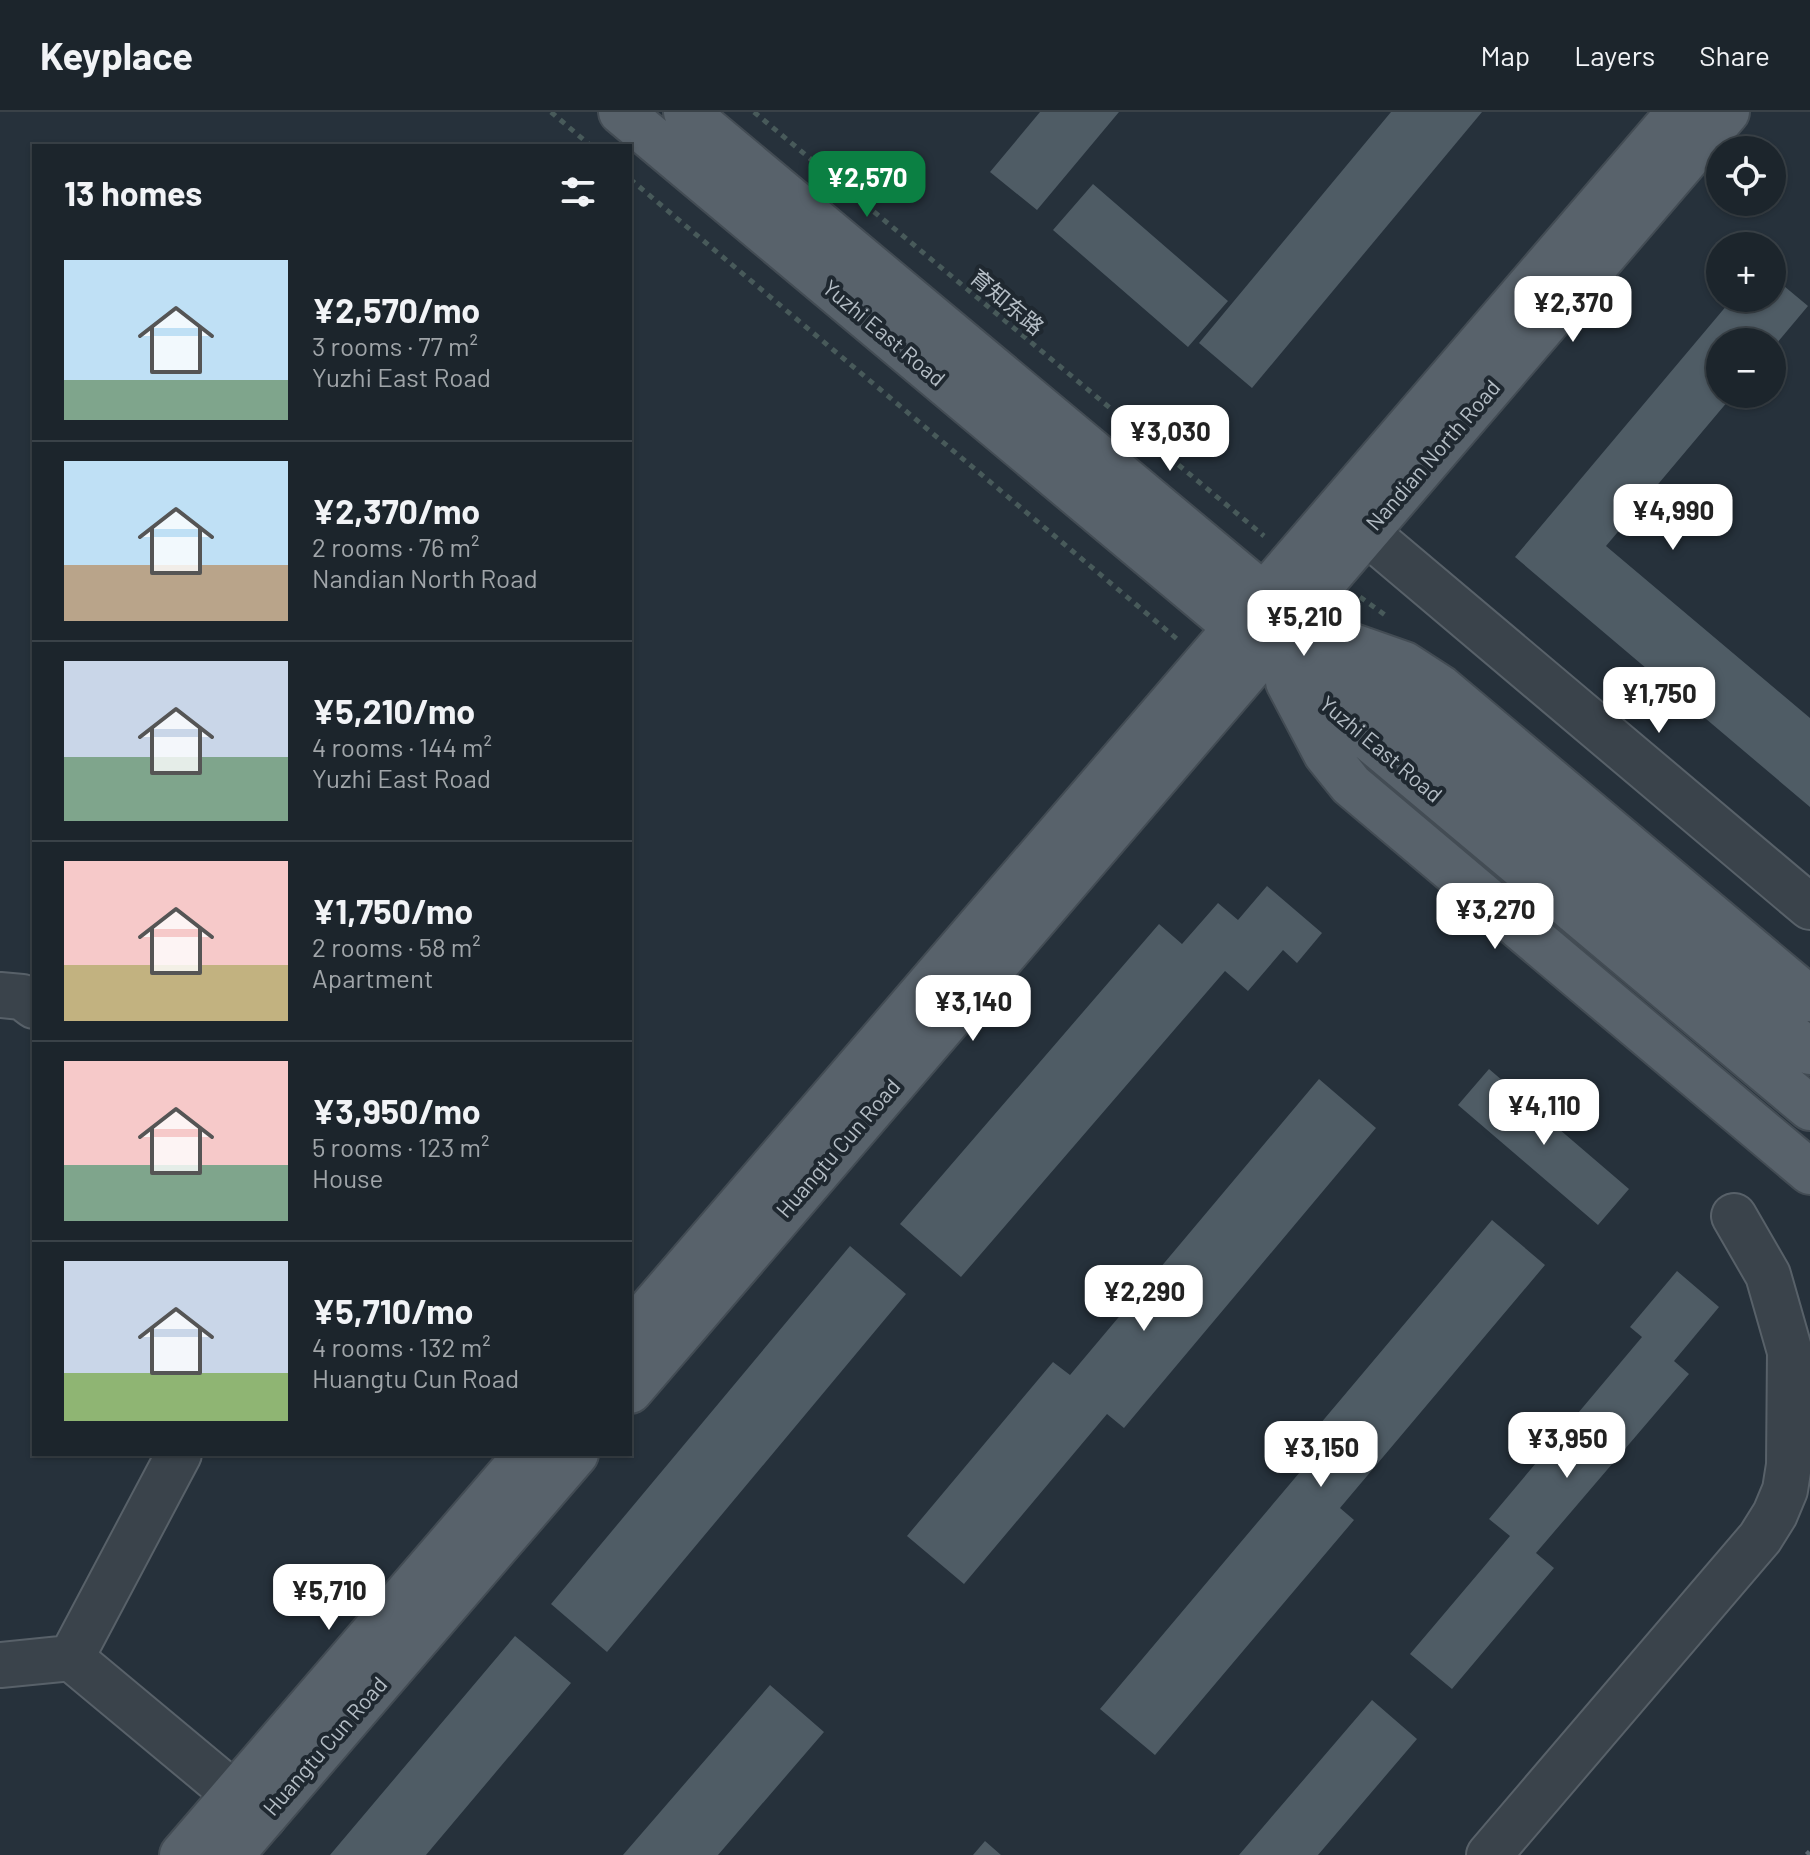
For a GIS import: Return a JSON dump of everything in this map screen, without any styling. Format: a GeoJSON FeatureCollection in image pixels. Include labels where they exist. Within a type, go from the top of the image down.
{"type":"FeatureCollection","features":[{"type":"Feature","properties":{"kind":"main road","name":"Yuzhi East Road"},"geometry":{"type":"LineString","coordinates":[[621,112],[1810,1052]]}},
{"type":"Feature","properties":{"kind":"main road","name":"Yuzhi East Road"},"geometry":{"type":"LineString","coordinates":[[686,112],[1810,1108]]}},
{"type":"Feature","properties":{"kind":"main road","name":"Nandian North Road"},"geometry":{"type":"LineString","coordinates":[[1264,623],[1679,112]]}},
{"type":"Feature","properties":{"kind":"main road","name":"Nandian North Road"},"geometry":{"type":"LineString","coordinates":[[1264,623],[1367,533],[1727,112]]}},
{"type":"Feature","properties":{"kind":"main road"},"geometry":{"type":"LineString","coordinates":[[1264,623],[1314,632],[1422,673],[1810,999]]}},
{"type":"Feature","properties":{"kind":"main road"},"geometry":{"type":"LineString","coordinates":[[1264,623],[1291,687],[1326,754],[1351,785],[1810,1172]]}},
{"type":"Feature","properties":{"kind":"main road","name":"Huangtu Cun Road"},"geometry":{"type":"LineString","coordinates":[[632,1331],[1264,623]]}},
{"type":"Feature","properties":{"kind":"main road","name":"Huangtu Cun Road"},"geometry":{"type":"LineString","coordinates":[[632,1389],[1264,623]]}},
{"type":"Feature","properties":{"kind":"main road","name":"Huangtu Cun Road"},"geometry":{"type":"LineString","coordinates":[[231,1855],[248,1806],[525,1456]]}},
{"type":"Feature","properties":{"kind":"main road","name":"Huangtu Cun Road"},"geometry":{"type":"LineString","coordinates":[[182,1855],[248,1806],[574,1456]]}},
{"type":"Feature","properties":{"kind":"street"},"geometry":{"type":"LineString","coordinates":[[1367,533],[1810,907]]}},
{"type":"Feature","properties":{"kind":"street"},"geometry":{"type":"LineString","coordinates":[[0,995],[22,997],[32,1004]]}},
{"type":"Feature","properties":{"kind":"street"},"geometry":{"type":"LineString","coordinates":[[1489,1855],[1760,1538],[1780,1502],[1789,1465],[1790,1352],[1768,1275],[1734,1216]]}},
{"type":"Feature","properties":{"kind":"street"},"geometry":{"type":"LineString","coordinates":[[71,1658],[178,1456]]}},
{"type":"Feature","properties":{"kind":"street"},"geometry":{"type":"LineString","coordinates":[[0,1665],[71,1658],[248,1806]]}},
{"type":"Feature","properties":{"kind":"path"},"geometry":{"type":"LineString","coordinates":[[551,112],[589,144]]}},
{"type":"Feature","properties":{"kind":"path","name":"育知东路"},"geometry":{"type":"LineString","coordinates":[[754,112],[1238,516]]}},
{"type":"Feature","properties":{"kind":"path"},"geometry":{"type":"LineString","coordinates":[[632,181],[1150,616]]}},
{"type":"Feature","properties":{"kind":"building"},"geometry":{"type":"Polygon","coordinates":[[[1040,112],[1119,112],[1037,210],[990,172],[1040,112]]]}},
{"type":"Feature","properties":{"kind":"building"},"geometry":{"type":"Polygon","coordinates":[[[1391,112],[1482,112],[1252,388],[1199,343],[1391,112]]]}},
{"type":"Feature","properties":{"kind":"building"},"geometry":{"type":"Polygon","coordinates":[[[1093,184],[1228,301],[1188,347],[1053,230],[1093,184]]]}},
{"type":"Feature","properties":{"kind":"building"},"geometry":{"type":"Polygon","coordinates":[[[1786,288],[1808,306],[1786,332],[1786,328],[1708,328],[1721,312],[1786,312],[1786,288]]]}},
{"type":"Feature","properties":{"kind":"building"},"geometry":{"type":"Polygon","coordinates":[[[1706,330],[1706,408],[1722,408],[1606,546],[1810,718],[1810,807],[1515,557],[1706,330]]]}},
{"type":"Feature","properties":{"kind":"building"},"geometry":{"type":"Polygon","coordinates":[[[1267,886],[1322,933],[1297,963],[1283,950],[1248,991],[1225,971],[961,1277],[900,1224],[1159,924],[1182,944],[1218,903],[1238,920],[1267,886]]]}},
{"type":"Feature","properties":{"kind":"building"},"geometry":{"type":"Polygon","coordinates":[[[1489,1069],[1629,1189],[1598,1225],[1458,1105],[1489,1069]]]}},
{"type":"Feature","properties":{"kind":"building"},"geometry":{"type":"Polygon","coordinates":[[[1319,1079],[1376,1128],[1124,1428],[1107,1414],[964,1584],[907,1536],[1053,1362],[1070,1375],[1319,1079]]]}},
{"type":"Feature","properties":{"kind":"building"},"geometry":{"type":"Polygon","coordinates":[[[1492,1220],[1545,1265],[1340,1508],[1354,1520],[1155,1755],[1100,1709],[1300,1472],[1288,1462],[1492,1220]]]}},
{"type":"Feature","properties":{"kind":"building"},"geometry":{"type":"Polygon","coordinates":[[[850,1246],[906,1294],[607,1652],[551,1604],[850,1246]]]}},
{"type":"Feature","properties":{"kind":"building"},"geometry":{"type":"Polygon","coordinates":[[[1677,1271],[1719,1307],[1674,1361],[1689,1374],[1536,1553],[1554,1568],[1452,1689],[1410,1654],[1510,1536],[1489,1519],[1642,1337],[1630,1327],[1677,1271]]]}},
{"type":"Feature","properties":{"kind":"building"},"geometry":{"type":"Polygon","coordinates":[[[515,1636],[571,1683],[426,1855],[330,1855],[515,1636]]]}},
{"type":"Feature","properties":{"kind":"building"},"geometry":{"type":"Polygon","coordinates":[[[770,1685],[824,1732],[718,1855],[623,1855],[770,1685]]]}},
{"type":"Feature","properties":{"kind":"building"},"geometry":{"type":"Polygon","coordinates":[[[1372,1700],[1417,1739],[1318,1855],[1239,1855],[1372,1700]]]}},
{"type":"Feature","properties":{"kind":"building"},"geometry":{"type":"Polygon","coordinates":[[[985,1841],[1001,1855],[973,1855],[985,1841]]]}},
{"type":"Feature","properties":{"kind":"railway"},"geometry":{"type":"LineString","coordinates":[[1807,1855],[1810,1852]]}}]}
